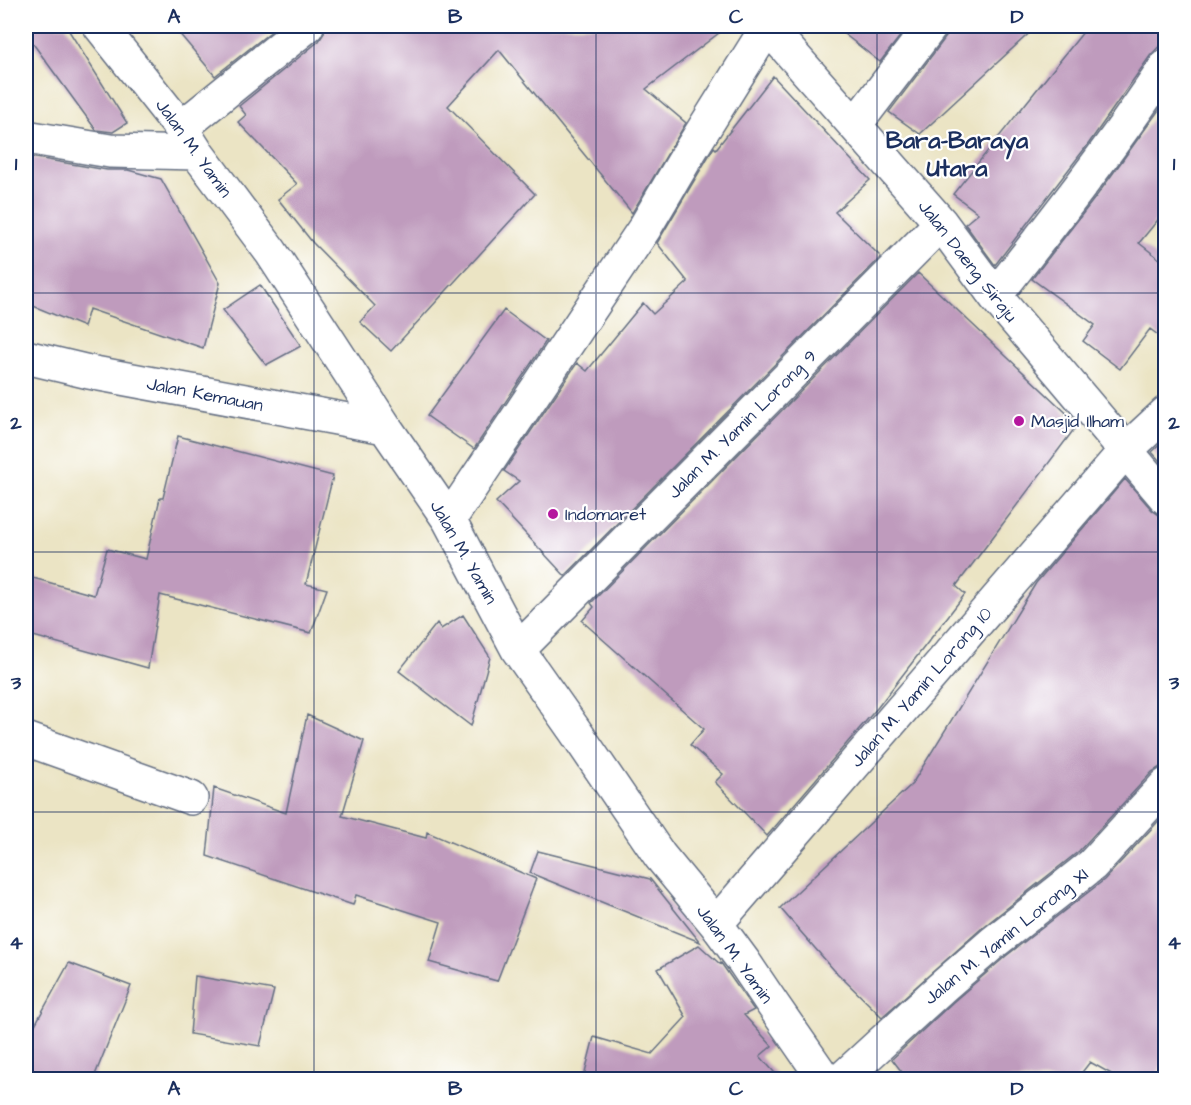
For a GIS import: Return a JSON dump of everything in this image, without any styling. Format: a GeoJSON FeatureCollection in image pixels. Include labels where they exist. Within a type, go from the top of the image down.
{"type":"FeatureCollection","features":[{"type":"Feature","properties":{"kind":"street","name":"Jalan M. Yamin"},"geometry":{"type":"LineString","coordinates":[[100,26],[271,252],[385,427],[449,520],[518,650],[660,856],[716,924],[825,1080]]}},
{"type":"Feature","properties":{"kind":"street"},"geometry":{"type":"LineString","coordinates":[[26,137],[110,151],[189,141],[307,26]]}},
{"type":"Feature","properties":{"kind":"street"},"geometry":{"type":"LineString","coordinates":[[449,520],[644,229],[767,26]]}},
{"type":"Feature","properties":{"kind":"street","name":"Jalan Daeng Siraju"},"geometry":{"type":"LineString","coordinates":[[767,26],[941,223],[995,296],[1166,498]]}},
{"type":"Feature","properties":{"kind":"street"},"geometry":{"type":"LineString","coordinates":[[855,125],[931,26]]}},
{"type":"Feature","properties":{"kind":"street"},"geometry":{"type":"LineString","coordinates":[[995,296],[1068,203],[1134,114],[1166,66]]}},
{"type":"Feature","properties":{"kind":"street","name":"Jalan M. Yamin Lorong 9"},"geometry":{"type":"LineString","coordinates":[[518,650],[941,223]]}},
{"type":"Feature","properties":{"kind":"street","name":"Jalan Kemauan"},"geometry":{"type":"LineString","coordinates":[[26,357],[89,372],[385,427]]}},
{"type":"Feature","properties":{"kind":"street","name":"Jalan M. Yamin Lorong 10"},"geometry":{"type":"LineString","coordinates":[[716,924],[1125,451],[1166,413]]}},
{"type":"Feature","properties":{"kind":"street"},"geometry":{"type":"LineString","coordinates":[[26,739],[191,798]]}},
{"type":"Feature","properties":{"kind":"street","name":"Jalan M. Yamin Lorong XI"},"geometry":{"type":"LineString","coordinates":[[841,1080],[940,988],[994,942],[1092,866],[1166,785]]}},
{"type":"Feature","properties":{"kind":"building"},"geometry":{"type":"Polygon","coordinates":[[[26,26],[66,26],[127,123],[113,132],[96,130],[26,34],[26,26]]]}},
{"type":"Feature","properties":{"kind":"building"},"geometry":{"type":"Polygon","coordinates":[[[173,26],[278,26],[215,76],[173,26]]]}},
{"type":"Feature","properties":{"kind":"building"},"geometry":{"type":"Polygon","coordinates":[[[325,26],[728,26],[646,89],[686,123],[632,213],[499,50],[448,106],[535,194],[391,351],[360,322],[375,306],[313,243],[278,199],[297,184],[238,122],[246,115],[239,106],[319,41],[325,26]]]}},
{"type":"Feature","properties":{"kind":"building"},"geometry":{"type":"Polygon","coordinates":[[[834,26],[908,26],[880,62],[834,26]]]}},
{"type":"Feature","properties":{"kind":"building"},"geometry":{"type":"Polygon","coordinates":[[[949,26],[1037,26],[920,134],[889,112],[946,37],[949,26]]]}},
{"type":"Feature","properties":{"kind":"building"},"geometry":{"type":"Polygon","coordinates":[[[1088,26],[1166,26],[1166,39],[1150,56],[1089,143],[995,265],[965,224],[978,213],[953,194],[1088,26]]]}},
{"type":"Feature","properties":{"kind":"building"},"geometry":{"type":"Polygon","coordinates":[[[773,76],[870,180],[835,212],[881,257],[565,576],[496,502],[519,481],[504,471],[577,363],[587,371],[643,303],[653,314],[688,282],[657,243],[714,147],[716,149],[773,76]]]}},
{"type":"Feature","properties":{"kind":"building"},"geometry":{"type":"Polygon","coordinates":[[[1164,103],[1166,104],[1166,210],[1139,243],[1166,264],[1166,341],[1150,329],[1120,369],[1083,341],[1095,325],[1032,279],[1098,194],[1164,103]]]}},
{"type":"Feature","properties":{"kind":"building"},"geometry":{"type":"Polygon","coordinates":[[[30,157],[107,170],[128,170],[161,179],[220,283],[203,348],[89,309],[84,327],[26,303],[26,177],[30,157]]]}},
{"type":"Feature","properties":{"kind":"building"},"geometry":{"type":"Polygon","coordinates":[[[918,273],[1078,424],[956,586],[965,594],[878,707],[767,836],[715,782],[723,774],[690,745],[704,729],[582,621],[594,607],[591,603],[918,273]]]}},
{"type":"Feature","properties":{"kind":"building"},"geometry":{"type":"Polygon","coordinates":[[[260,285],[301,346],[266,365],[223,310],[260,285]]]}},
{"type":"Feature","properties":{"kind":"building"},"geometry":{"type":"Polygon","coordinates":[[[504,310],[546,341],[474,449],[427,416],[504,310]]]}},
{"type":"Feature","properties":{"kind":"building"},"geometry":{"type":"Polygon","coordinates":[[[178,436],[333,476],[306,584],[327,589],[311,633],[160,595],[148,668],[26,634],[26,576],[94,595],[107,549],[146,559],[160,498],[163,498],[178,436]]]}},
{"type":"Feature","properties":{"kind":"building"},"geometry":{"type":"Polygon","coordinates":[[[1166,439],[1166,468],[1152,452],[1166,439]]]}},
{"type":"Feature","properties":{"kind":"building"},"geometry":{"type":"Polygon","coordinates":[[[1125,479],[1152,510],[1159,515],[1166,516],[1166,767],[1160,767],[1152,772],[1079,851],[982,928],[882,1017],[834,970],[780,908],[912,784],[1036,583],[1125,479]]]}},
{"type":"Feature","properties":{"kind":"building"},"geometry":{"type":"Polygon","coordinates":[[[463,615],[490,657],[471,726],[399,671],[437,623],[441,629],[463,615]]]}},
{"type":"Feature","properties":{"kind":"building"},"geometry":{"type":"Polygon","coordinates":[[[307,715],[364,741],[342,816],[426,838],[427,832],[536,879],[497,981],[429,962],[441,922],[356,895],[353,905],[207,856],[214,788],[286,813],[307,715]]]}},
{"type":"Feature","properties":{"kind":"building"},"geometry":{"type":"Polygon","coordinates":[[[1166,813],[1166,1058],[1154,1080],[1122,1080],[1090,1062],[1076,1080],[908,1080],[892,1059],[1006,956],[1104,880],[1166,813]]]}},
{"type":"Feature","properties":{"kind":"building"},"geometry":{"type":"Polygon","coordinates":[[[538,851],[650,879],[700,942],[530,873],[538,851]]]}},
{"type":"Feature","properties":{"kind":"building"},"geometry":{"type":"Polygon","coordinates":[[[699,945],[721,963],[754,1010],[744,1015],[772,1046],[760,1056],[781,1080],[583,1080],[594,1037],[652,1054],[686,1017],[658,969],[699,945]]]}},
{"type":"Feature","properties":{"kind":"building"},"geometry":{"type":"Polygon","coordinates":[[[69,963],[131,986],[93,1080],[26,1080],[26,1041],[69,963]]]}},
{"type":"Feature","properties":{"kind":"building"},"geometry":{"type":"Polygon","coordinates":[[[195,976],[274,990],[260,1046],[190,1034],[195,976]]]}},
{"type":"Feature","properties":{"kind":"place","name":"Masjid Ilham"},"geometry":{"type":"Point","coordinates":[1019,421]}},
{"type":"Feature","properties":{"kind":"place","name":"Indomaret"},"geometry":{"type":"Point","coordinates":[553,514]}},
{"type":"Feature","properties":{"kind":"district","name":"Bara-Baraya Utara"},"geometry":{"type":"Point","coordinates":[957,154]}}]}
